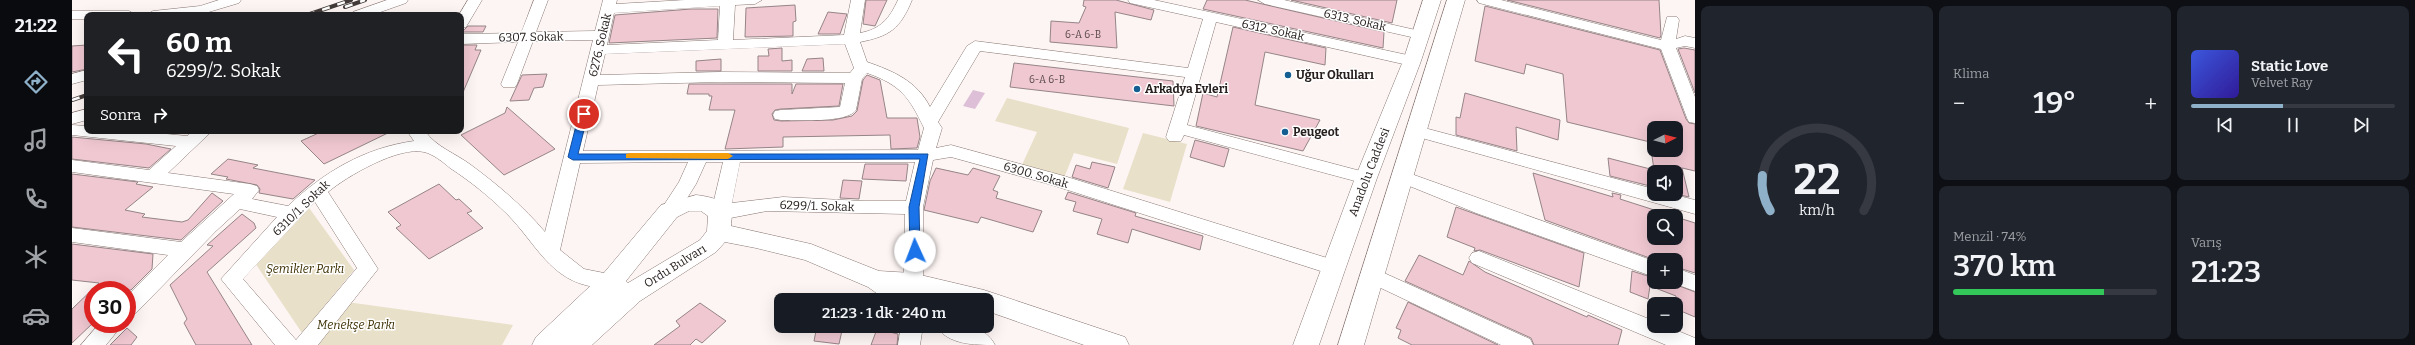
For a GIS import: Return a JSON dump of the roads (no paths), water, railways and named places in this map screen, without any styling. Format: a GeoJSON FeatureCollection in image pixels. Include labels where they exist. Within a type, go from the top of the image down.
{"type":"FeatureCollection","features":[{"type":"Feature","properties":{"kind":"main road","name":"Anadolu Caddesi"},"geometry":{"type":"LineString","coordinates":[[1306,345],[1366,178],[1412,61],[1432,0]]}},
{"type":"Feature","properties":{"kind":"main road"},"geometry":{"type":"LineString","coordinates":[[1355,343],[1373,276],[1456,0]]}},
{"type":"Feature","properties":{"kind":"main road","name":"Ordu Bulvarı"},"geometry":{"type":"LineString","coordinates":[[545,345],[622,287],[708,246],[720,223],[713,207],[698,202],[679,205],[669,211],[622,287],[574,345]]}},
{"type":"Feature","properties":{"kind":"main road"},"geometry":{"type":"LineString","coordinates":[[720,223],[756,239],[811,253],[908,293]]}},
{"type":"Feature","properties":{"kind":"main road"},"geometry":{"type":"LineString","coordinates":[[994,303],[1116,345]]}},
{"type":"Feature","properties":{"kind":"main road"},"geometry":{"type":"LineString","coordinates":[[961,333],[982,345]]}},
{"type":"Feature","properties":{"kind":"street"},"geometry":{"type":"LineString","coordinates":[[146,12],[155,0]]}},
{"type":"Feature","properties":{"kind":"street"},"geometry":{"type":"LineString","coordinates":[[182,12],[202,10],[234,0]]}},
{"type":"Feature","properties":{"kind":"street"},"geometry":{"type":"LineString","coordinates":[[367,12],[401,0]]}},
{"type":"Feature","properties":{"kind":"street"},"geometry":{"type":"LineString","coordinates":[[464,19],[475,0]]}},
{"type":"Feature","properties":{"kind":"street"},"geometry":{"type":"LineString","coordinates":[[509,84],[541,0]]}},
{"type":"Feature","properties":{"kind":"street"},"geometry":{"type":"LineString","coordinates":[[609,5],[755,0]]}},
{"type":"Feature","properties":{"kind":"street"},"geometry":{"type":"LineString","coordinates":[[781,115],[840,113],[848,110],[860,65],[851,39],[858,0]]}},
{"type":"Feature","properties":{"kind":"street","name":"6307. Sokak"},"geometry":{"type":"LineString","coordinates":[[464,39],[528,37],[600,43],[725,44],[851,39],[885,32],[898,18],[905,0]]}},
{"type":"Feature","properties":{"kind":"street","name":"6312. Sokak"},"geometry":{"type":"LineString","coordinates":[[1134,0],[1412,61]]}},
{"type":"Feature","properties":{"kind":"street","name":"6313. Sokak"},"geometry":{"type":"LineString","coordinates":[[1266,0],[1420,35]]}},
{"type":"Feature","properties":{"kind":"street"},"geometry":{"type":"LineString","coordinates":[[1484,0],[1667,46],[1685,41],[1695,43]]}},
{"type":"Feature","properties":{"kind":"street"},"geometry":{"type":"LineString","coordinates":[[725,44],[728,1]]}},
{"type":"Feature","properties":{"kind":"street","name":"6276. Sokak"},"geometry":{"type":"LineString","coordinates":[[550,252],[609,5]]}},
{"type":"Feature","properties":{"kind":"street"},"geometry":{"type":"LineString","coordinates":[[72,15],[84,15]]}},
{"type":"Feature","properties":{"kind":"street"},"geometry":{"type":"LineString","coordinates":[[1211,16],[1176,132],[1366,178]]}},
{"type":"Feature","properties":{"kind":"street"},"geometry":{"type":"LineString","coordinates":[[1672,20],[1667,46],[1695,118]]}},
{"type":"Feature","properties":{"kind":"street"},"geometry":{"type":"LineString","coordinates":[[930,121],[975,46],[1194,73]]}},
{"type":"Feature","properties":{"kind":"street"},"geometry":{"type":"LineString","coordinates":[[592,80],[858,73],[877,70],[891,76],[917,97],[933,128],[925,156],[914,207],[915,265],[910,293]]}},
{"type":"Feature","properties":{"kind":"street"},"geometry":{"type":"LineString","coordinates":[[72,79],[84,76]]}},
{"type":"Feature","properties":{"kind":"street"},"geometry":{"type":"LineString","coordinates":[[72,119],[84,115]]}},
{"type":"Feature","properties":{"kind":"street"},"geometry":{"type":"LineString","coordinates":[[72,130],[84,131]]}},
{"type":"Feature","properties":{"kind":"street"},"geometry":{"type":"LineString","coordinates":[[1417,131],[1695,207]]}},
{"type":"Feature","properties":{"kind":"street"},"geometry":{"type":"LineString","coordinates":[[143,134],[197,137]]}},
{"type":"Feature","properties":{"kind":"street"},"geometry":{"type":"LineString","coordinates":[[418,134],[427,147],[456,163],[520,215],[550,252],[576,275],[622,287]]}},
{"type":"Feature","properties":{"kind":"street"},"geometry":{"type":"LineString","coordinates":[[153,177],[197,137]]}},
{"type":"Feature","properties":{"kind":"street","name":"6310/1. Sokak"},"geometry":{"type":"LineString","coordinates":[[288,345],[231,278],[292,214],[329,180],[376,155],[404,148],[427,147]]}},
{"type":"Feature","properties":{"kind":"street","name":"6300. Sokak"},"geometry":{"type":"LineString","coordinates":[[573,157],[925,156],[951,152],[1042,176],[1334,267]]}},
{"type":"Feature","properties":{"kind":"street","name":"Ordu Bulvarı"},"geometry":{"type":"LineString","coordinates":[[669,211],[687,184],[700,156]]}},
{"type":"Feature","properties":{"kind":"street","name":"Ordu Bulvarı"},"geometry":{"type":"LineString","coordinates":[[720,223],[733,156]]}},
{"type":"Feature","properties":{"kind":"street"},"geometry":{"type":"LineString","coordinates":[[72,166],[250,190],[186,250],[136,300]]}},
{"type":"Feature","properties":{"kind":"street"},"geometry":{"type":"LineString","coordinates":[[1403,177],[1483,208],[1647,267]]}},
{"type":"Feature","properties":{"kind":"street"},"geometry":{"type":"LineString","coordinates":[[305,345],[368,269],[317,190]]}},
{"type":"Feature","properties":{"kind":"street"},"geometry":{"type":"LineString","coordinates":[[236,202],[292,214]]}},
{"type":"Feature","properties":{"kind":"street","name":"6299/1. Sokak"},"geometry":{"type":"LineString","coordinates":[[720,223],[743,206],[788,203],[848,208],[914,207]]}},
{"type":"Feature","properties":{"kind":"street"},"geometry":{"type":"LineString","coordinates":[[72,235],[186,250]]}},
{"type":"Feature","properties":{"kind":"street"},"geometry":{"type":"LineString","coordinates":[[1478,258],[1689,345]]}},
{"type":"Feature","properties":{"kind":"street"},"geometry":{"type":"LineString","coordinates":[[1373,276],[1522,345]]}},
{"type":"Feature","properties":{"kind":"street"},"geometry":{"type":"LineString","coordinates":[[1683,279],[1695,283]]}},
{"type":"Feature","properties":{"kind":"street"},"geometry":{"type":"LineString","coordinates":[[92,345],[103,333]]}},
{"type":"Feature","properties":{"kind":"street"},"geometry":{"type":"LineString","coordinates":[[909,345],[911,333]]}},
{"type":"Feature","properties":{"kind":"railway"},"geometry":{"type":"LineString","coordinates":[[316,12],[351,0]]}},
{"type":"Feature","properties":{"kind":"railway"},"geometry":{"type":"LineString","coordinates":[[345,7],[365,0]]}},
{"type":"Feature","properties":{"kind":"railway"},"geometry":{"type":"LineString","coordinates":[[72,100],[84,96]]}},
{"type":"Feature","properties":{"kind":"place","name":"Uğur Okulları"},"geometry":{"type":"Point","coordinates":[1288,75]}},
{"type":"Feature","properties":{"kind":"place","name":"Arkadya Evleri"},"geometry":{"type":"Point","coordinates":[1137,89]}},
{"type":"Feature","properties":{"kind":"place","name":"Peugeot"},"geometry":{"type":"Point","coordinates":[1285,132]}},
{"type":"Feature","properties":{"kind":"park label","name":"Şemikler Parkı"},"geometry":{"type":"Point","coordinates":[305,269]}},
{"type":"Feature","properties":{"kind":"park label","name":"Menekşe Parkı"},"geometry":{"type":"Point","coordinates":[356,325]}}]}
